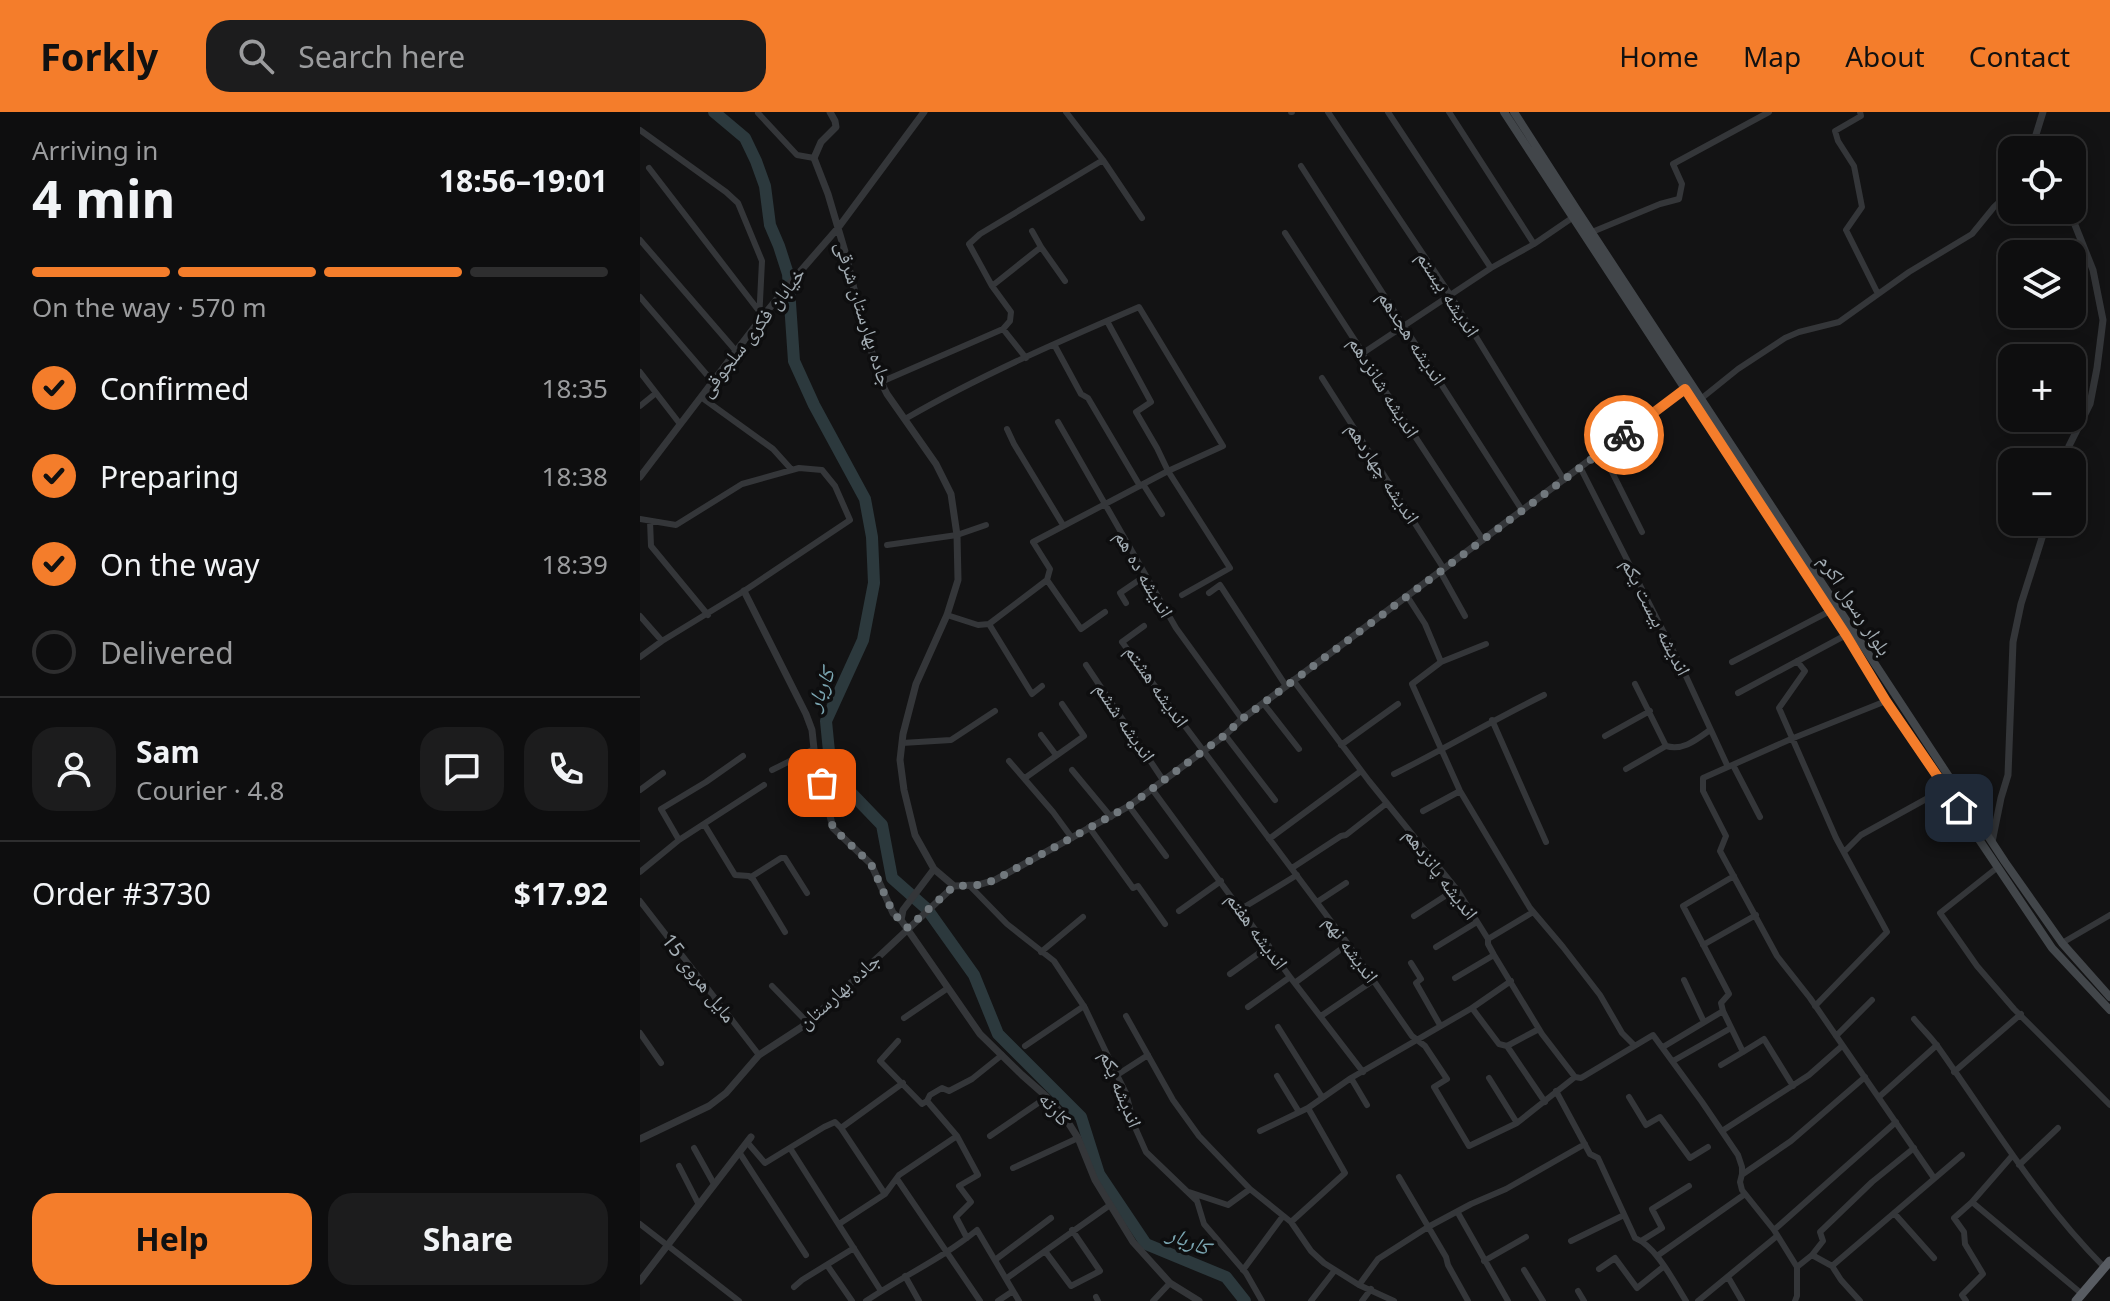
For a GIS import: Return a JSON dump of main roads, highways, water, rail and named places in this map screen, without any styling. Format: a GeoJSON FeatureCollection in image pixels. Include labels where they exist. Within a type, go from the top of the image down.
{"type":"FeatureCollection","features":[{"type":"Feature","properties":{"kind":"highway"},"geometry":{"type":"LineString","coordinates":[[2079,1297],[2107,1264]]}},
{"type":"Feature","properties":{"kind":"main road","name":"بلوار رسول اکرم"},"geometry":{"type":"LineString","coordinates":[[1504,112],[1572,218],[1688,386],[1702,398],[2052,948],[2110,1010]]}},
{"type":"Feature","properties":{"kind":"main road","name":"بلوار رسول اکرم"},"geometry":{"type":"LineString","coordinates":[[1514,112],[1886,701],[1946,788],[2062,943],[2110,997]]}},
{"type":"Feature","properties":{"kind":"waterway","name":"کاربار"},"geometry":{"type":"LineString","coordinates":[[714,112],[745,138],[756,161],[765,186],[770,225],[788,274],[794,361],[865,499],[872,537],[874,583],[863,640],[826,721],[831,772],[882,825],[892,878],[927,909],[974,975],[998,1034],[1081,1117],[1099,1174],[1146,1244],[1226,1277],[1245,1301]]}}]}
